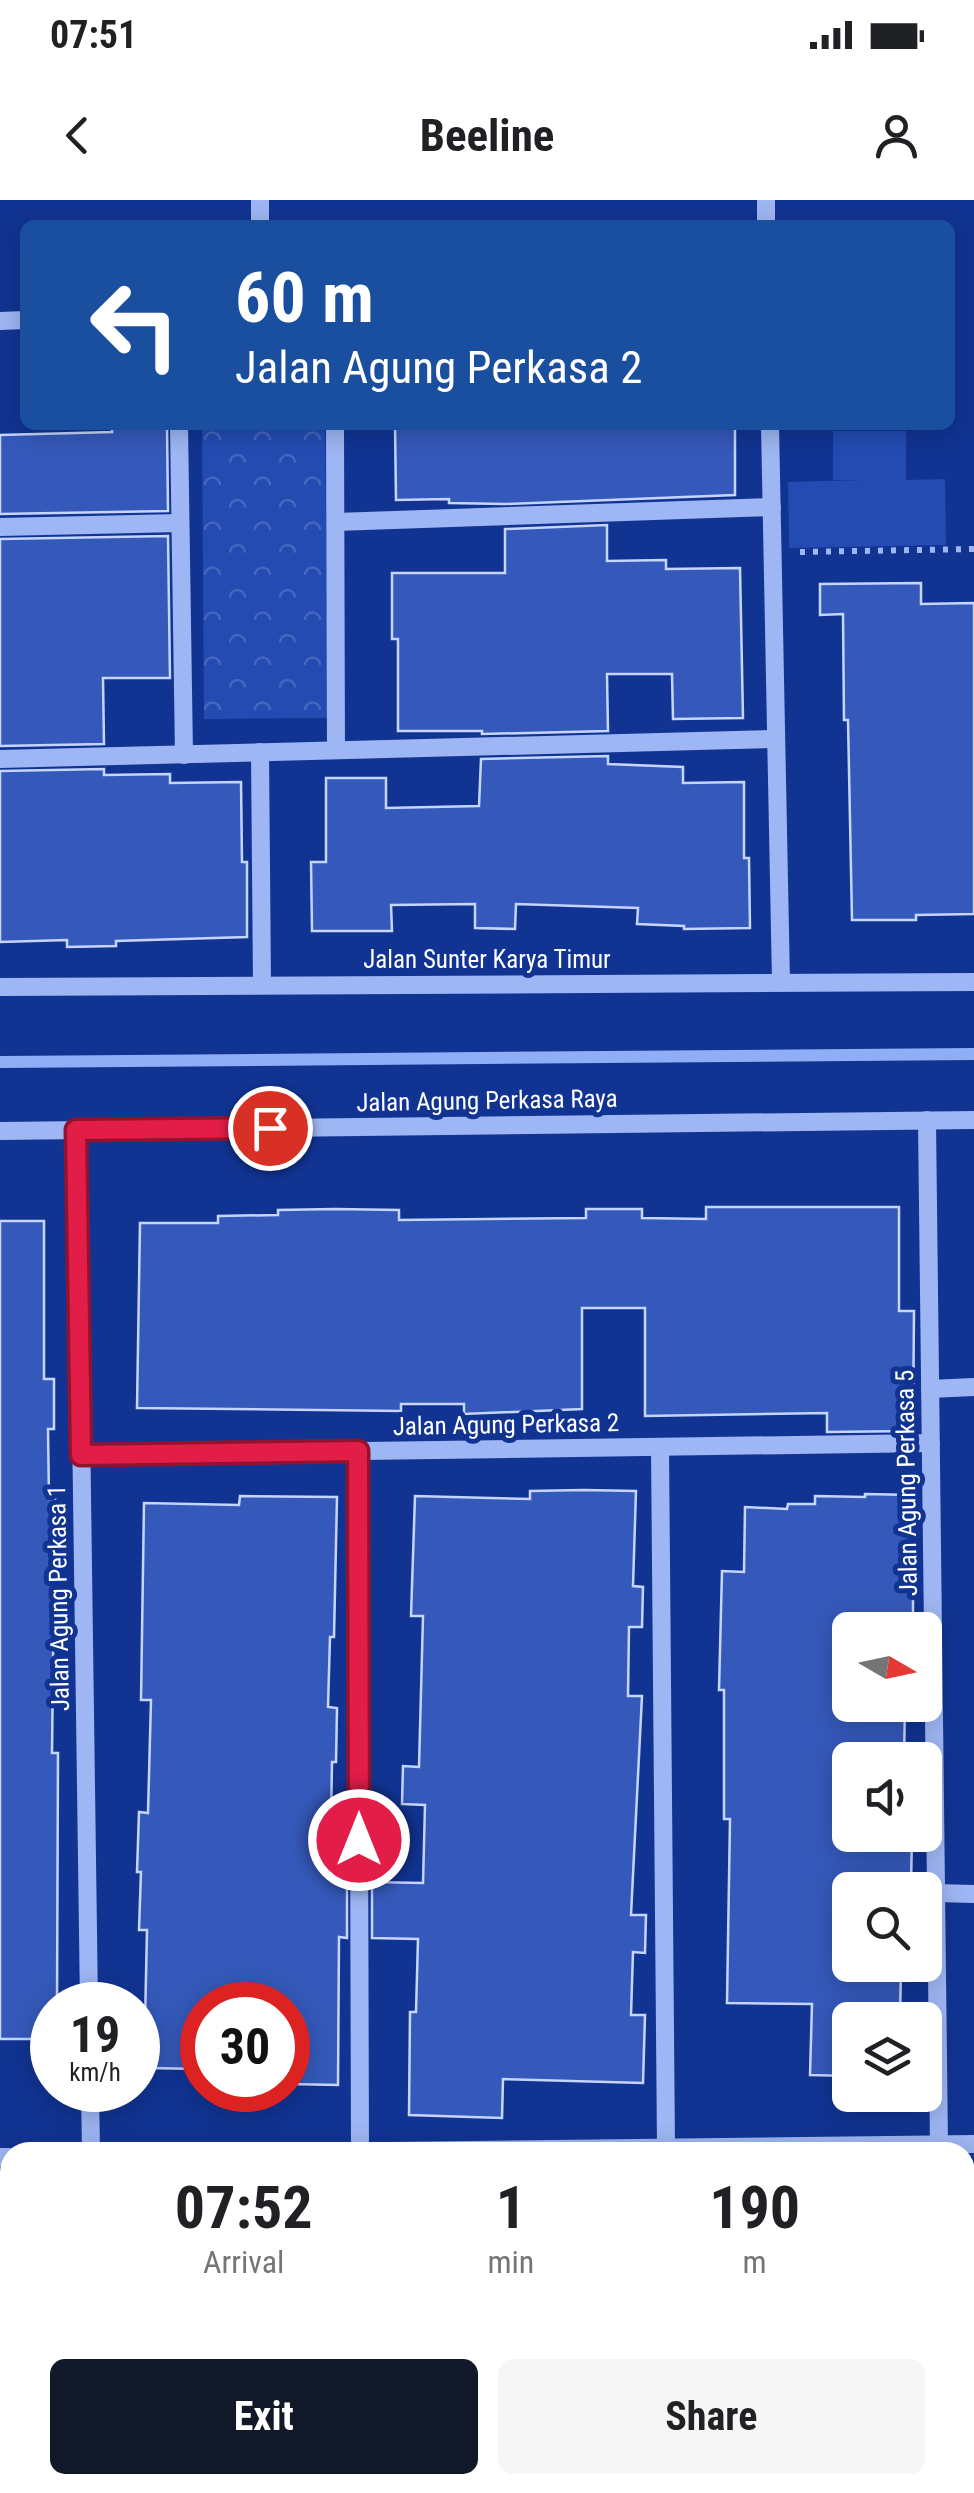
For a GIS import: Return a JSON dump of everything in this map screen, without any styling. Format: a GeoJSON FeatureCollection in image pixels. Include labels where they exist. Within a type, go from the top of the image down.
{"type":"FeatureCollection","features":[{"type":"Feature","properties":{"kind":"street"},"geometry":{"type":"LineString","coordinates":[[179,430],[184,754]]}},
{"type":"Feature","properties":{"kind":"street"},"geometry":{"type":"LineString","coordinates":[[334,430],[336,750]]}},
{"type":"Feature","properties":{"kind":"street"},"geometry":{"type":"LineString","coordinates":[[770,430],[781,982]]}},
{"type":"Feature","properties":{"kind":"street"},"geometry":{"type":"LineString","coordinates":[[336,522],[772,506]]}},
{"type":"Feature","properties":{"kind":"street"},"geometry":{"type":"LineString","coordinates":[[0,527],[180,524]]}},
{"type":"Feature","properties":{"kind":"street"},"geometry":{"type":"LineString","coordinates":[[0,759],[776,739]]}},
{"type":"Feature","properties":{"kind":"street"},"geometry":{"type":"LineString","coordinates":[[260,752],[262,985]]}},
{"type":"Feature","properties":{"kind":"street","name":"Jalan Sunter Karya Timur"},"geometry":{"type":"LineString","coordinates":[[0,987],[974,982]]}},
{"type":"Feature","properties":{"kind":"street","name":"Jalan Agung Perkasa 5"},"geometry":{"type":"LineString","coordinates":[[927,1120],[936,1872]]}},
{"type":"Feature","properties":{"kind":"street","name":"Jalan Agung Perkasa Raya"},"geometry":{"type":"LineString","coordinates":[[0,1131],[974,1120]]}},
{"type":"Feature","properties":{"kind":"street","name":"Jalan Agung Perkasa 1"},"geometry":{"type":"LineString","coordinates":[[76,1130],[88,1982]]}},
{"type":"Feature","properties":{"kind":"street"},"geometry":{"type":"LineString","coordinates":[[930,1388],[974,1387]]}},
{"type":"Feature","properties":{"kind":"street","name":"Jalan Agung Perkasa 2"},"geometry":{"type":"LineString","coordinates":[[81,1455],[931,1443]]}},
{"type":"Feature","properties":{"kind":"street"},"geometry":{"type":"LineString","coordinates":[[660,1447],[666,2142]]}},
{"type":"Feature","properties":{"kind":"street"},"geometry":{"type":"LineString","coordinates":[[358,1451],[360,2142]]}},
{"type":"Feature","properties":{"kind":"street"},"geometry":{"type":"LineString","coordinates":[[942,1893],[974,1894]]}},
{"type":"Feature","properties":{"kind":"street","name":"Jalan Agung Perkasa 5"},"geometry":{"type":"LineString","coordinates":[[937,1982],[939,2142]]}},
{"type":"Feature","properties":{"kind":"street"},"geometry":{"type":"LineString","coordinates":[[90,2112],[90,2142]]}},
{"type":"Feature","properties":{"kind":"path"},"geometry":{"type":"LineString","coordinates":[[772,553],[974,549]]}},
{"type":"Feature","properties":{"kind":"green space"},"geometry":{"type":"Polygon","coordinates":[[[202,430],[325,430],[328,718],[204,719],[202,430]]]}},
{"type":"Feature","properties":{"kind":"green space"},"geometry":{"type":"Polygon","coordinates":[[[833,431],[906,431],[906,480],[945,479],[946,545],[789,548],[788,482],[865,480],[833,480],[833,431]]]}},
{"type":"Feature","properties":{"kind":"building"},"geometry":{"type":"Polygon","coordinates":[[[167,430],[168,511],[0,514],[0,435],[167,430]]]}},
{"type":"Feature","properties":{"kind":"building"},"geometry":{"type":"Polygon","coordinates":[[[395,430],[735,430],[735,495],[505,504],[396,500],[395,430]]]}},
{"type":"Feature","properties":{"kind":"building"},"geometry":{"type":"Polygon","coordinates":[[[607,525],[607,561],[666,560],[666,569],[740,568],[743,718],[673,719],[672,674],[607,674],[608,731],[398,731],[398,639],[392,639],[392,573],[505,573],[505,529],[607,525]]]}},
{"type":"Feature","properties":{"kind":"building"},"geometry":{"type":"Polygon","coordinates":[[[168,536],[170,678],[103,678],[104,744],[0,746],[0,539],[168,536]]]}},
{"type":"Feature","properties":{"kind":"building"},"geometry":{"type":"Polygon","coordinates":[[[921,583],[921,604],[974,603],[974,914],[916,915],[916,920],[852,920],[843,614],[820,615],[820,584],[921,583]]]}},
{"type":"Feature","properties":{"kind":"building"},"geometry":{"type":"Polygon","coordinates":[[[608,756],[608,764],[683,767],[683,783],[744,782],[744,858],[749,858],[750,928],[684,929],[637,924],[638,908],[516,904],[515,929],[475,928],[475,904],[391,905],[392,931],[312,931],[311,862],[326,862],[326,778],[386,778],[386,808],[479,806],[481,759],[608,756]]]}},
{"type":"Feature","properties":{"kind":"building"},"geometry":{"type":"Polygon","coordinates":[[[104,769],[104,775],[170,774],[170,783],[241,782],[247,937],[116,941],[116,946],[67,947],[67,940],[0,942],[0,771],[104,769]]]}},
{"type":"Feature","properties":{"kind":"building"},"geometry":{"type":"Polygon","coordinates":[[[706,1207],[899,1207],[899,1311],[914,1311],[913,1431],[827,1432],[827,1413],[645,1416],[645,1308],[582,1308],[582,1409],[464,1414],[464,1404],[401,1404],[401,1411],[137,1408],[140,1223],[218,1223],[218,1216],[335,1209],[399,1210],[399,1220],[586,1218],[586,1209],[642,1209],[642,1218],[706,1219],[706,1207]]]}},
{"type":"Feature","properties":{"kind":"building"},"geometry":{"type":"Polygon","coordinates":[[[0,1221],[44,1221],[44,1379],[54,1379],[54,1429],[48,1429],[49,1499],[55,1499],[52,1753],[58,1753],[57,1982],[30,1982],[30,2039],[0,2039],[0,1221]]]}},
{"type":"Feature","properties":{"kind":"building"},"geometry":{"type":"Polygon","coordinates":[[[530,1491],[636,1491],[633,1586],[643,1587],[642,1627],[629,1627],[628,1696],[642,1696],[631,1915],[646,1915],[645,1953],[633,1952],[631,2015],[645,2015],[643,2083],[503,2079],[502,2118],[409,2115],[410,2012],[416,2012],[418,1939],[372,1938],[372,1882],[423,1883],[425,1805],[402,1804],[403,1766],[419,1767],[423,1616],[411,1616],[415,1496],[530,1499],[530,1491]]]}},
{"type":"Feature","properties":{"kind":"building"},"geometry":{"type":"Polygon","coordinates":[[[913,1495],[913,1612],[832,1612],[832,1722],[905,1722],[904,1742],[832,1742],[832,1852],[912,1852],[911,1872],[832,1872],[832,1982],[901,1982],[900,2002],[832,2002],[832,2076],[810,2075],[812,2004],[727,2003],[730,1819],[724,1819],[724,1690],[719,1690],[722,1571],[744,1572],[745,1507],[787,1509],[788,1504],[815,1504],[815,1496],[913,1495]]]}},
{"type":"Feature","properties":{"kind":"building"},"geometry":{"type":"Polygon","coordinates":[[[240,1496],[337,1497],[328,1707],[337,1708],[330,1879],[347,1881],[347,1938],[339,1937],[338,2085],[310,2084],[310,1982],[180,1982],[180,2069],[160,2068],[160,1982],[146,1982],[147,1930],[139,1930],[141,1872],[137,1872],[139,1812],[148,1813],[151,1700],[141,1700],[144,1503],[239,1505],[240,1496]]]}},
{"type":"Feature","properties":{"kind":"waterway"},"geometry":{"type":"LineString","coordinates":[[0,1062],[974,1054]]}},
{"type":"Feature","properties":{"kind":"route"},"geometry":{"type":"LineString","coordinates":[[270,1128],[76,1130],[81,1455],[358,1451],[359,1840]]}}]}
